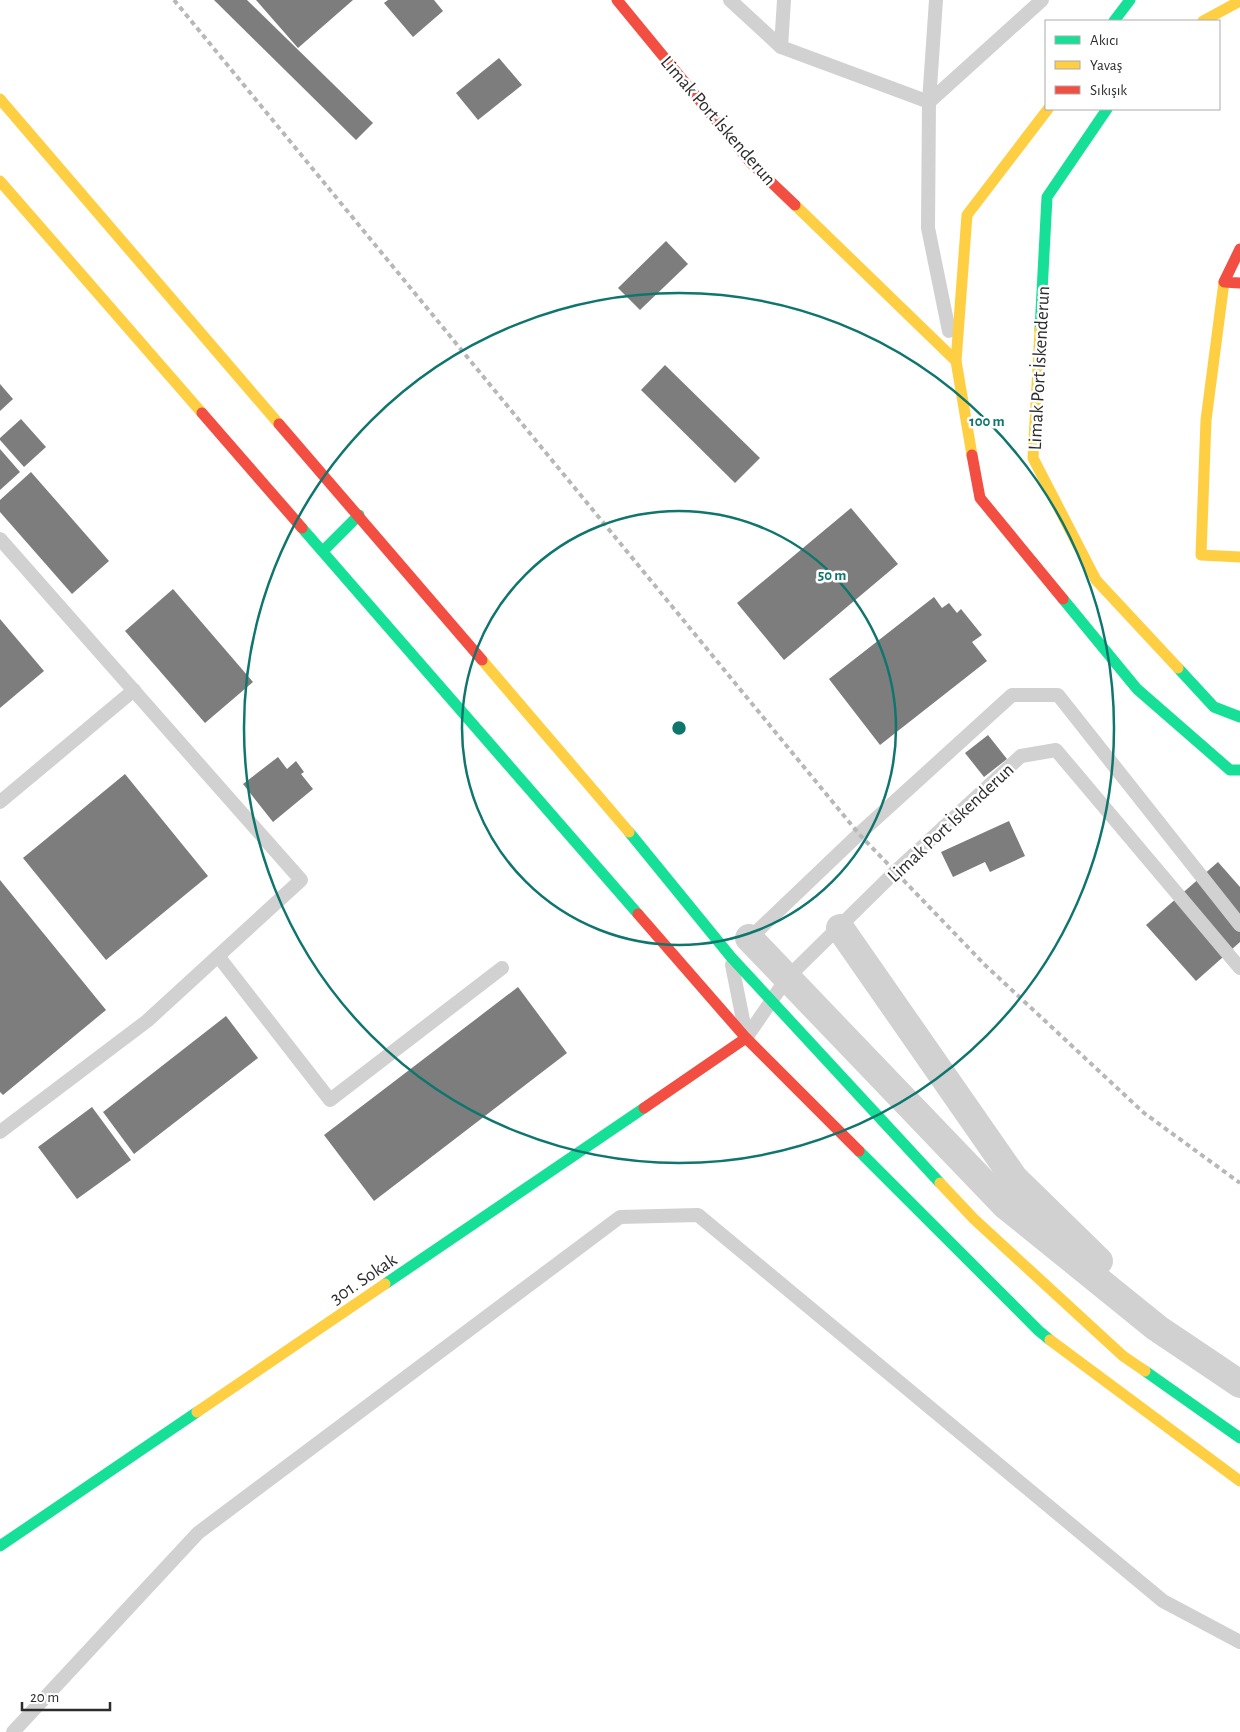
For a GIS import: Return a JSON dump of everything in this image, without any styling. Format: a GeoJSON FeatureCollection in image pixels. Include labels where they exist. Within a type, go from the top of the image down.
{"type":"FeatureCollection","features":[{"type":"Feature","properties":{"kind":"main road","name":"Limak Port İskenderun"},"geometry":{"type":"LineString","coordinates":[[617,0],[751,163],[956,361]]}},
{"type":"Feature","properties":{"kind":"main road"},"geometry":{"type":"LineString","coordinates":[[1115,20],[1130,0]]}},
{"type":"Feature","properties":{"kind":"main road"},"geometry":{"type":"LineString","coordinates":[[1205,20],[1240,1]]}},
{"type":"Feature","properties":{"kind":"main road"},"geometry":{"type":"LineString","coordinates":[[0,99],[606,804],[740,948],[771,1000],[974,1219],[1123,1356],[1240,1438]]}},
{"type":"Feature","properties":{"kind":"main road"},"geometry":{"type":"LineString","coordinates":[[1047,110],[967,215],[956,361],[980,498],[1137,689],[1230,770],[1240,770]]}},
{"type":"Feature","properties":{"kind":"main road","name":"Limak Port İskenderun"},"geometry":{"type":"LineString","coordinates":[[1106,110],[1047,197],[1033,458],[1096,580],[1214,707],[1240,717]]}},
{"type":"Feature","properties":{"kind":"main road"},"geometry":{"type":"LineString","coordinates":[[0,180],[746,1038],[1039,1332],[1177,1436],[1240,1480]]}},
{"type":"Feature","properties":{"kind":"main road"},"geometry":{"type":"LineString","coordinates":[[1240,249],[1224,282],[1206,420],[1202,555],[1240,558]]}},
{"type":"Feature","properties":{"kind":"main road"},"geometry":{"type":"LineString","coordinates":[[1224,282],[1240,283]]}},
{"type":"Feature","properties":{"kind":"main road"},"geometry":{"type":"LineString","coordinates":[[323,551],[359,515]]}},
{"type":"Feature","properties":{"kind":"main road","name":"301. Sokak"},"geometry":{"type":"LineString","coordinates":[[0,1546],[746,1038]]}},
{"type":"Feature","properties":{"kind":"street"},"geometry":{"type":"LineString","coordinates":[[840,928],[1014,1178],[1100,1262],[1157,1328]]}},
{"type":"Feature","properties":{"kind":"street"},"geometry":{"type":"LineString","coordinates":[[740,948],[787,978],[1006,1205],[1157,1328],[1240,1384]]}},
{"type":"Feature","properties":{"kind":"lane"},"geometry":{"type":"LineString","coordinates":[[730,0],[781,47],[929,102]]}},
{"type":"Feature","properties":{"kind":"lane"},"geometry":{"type":"LineString","coordinates":[[781,47],[784,0]]}},
{"type":"Feature","properties":{"kind":"lane"},"geometry":{"type":"LineString","coordinates":[[936,0],[929,102],[928,228],[956,361]]}},
{"type":"Feature","properties":{"kind":"lane"},"geometry":{"type":"LineString","coordinates":[[929,102],[1042,0]]}},
{"type":"Feature","properties":{"kind":"lane"},"geometry":{"type":"LineString","coordinates":[[0,539],[301,880],[147,1021],[0,1132]]}},
{"type":"Feature","properties":{"kind":"lane"},"geometry":{"type":"LineString","coordinates":[[0,802],[134,690]]}},
{"type":"Feature","properties":{"kind":"lane"},"geometry":{"type":"LineString","coordinates":[[746,1038],[740,948],[859,834],[1012,694],[1058,695],[1240,925]]}},
{"type":"Feature","properties":{"kind":"lane","name":"Limak Port İskenderun"},"geometry":{"type":"LineString","coordinates":[[746,1038],[787,978],[895,872],[1021,756],[1056,750],[1240,968]]}},
{"type":"Feature","properties":{"kind":"lane"},"geometry":{"type":"LineString","coordinates":[[218,956],[330,1100],[502,968]]}},
{"type":"Feature","properties":{"kind":"lane"},"geometry":{"type":"LineString","coordinates":[[13,1732],[198,1533],[620,1217],[698,1215],[1163,1601],[1240,1642]]}},
{"type":"Feature","properties":{"kind":"building"},"geometry":{"type":"Polygon","coordinates":[[[214,0],[247,0],[373,123],[356,140],[214,0]]]}},
{"type":"Feature","properties":{"kind":"building"},"geometry":{"type":"Polygon","coordinates":[[[256,0],[353,0],[298,48],[256,0]]]}},
{"type":"Feature","properties":{"kind":"building"},"geometry":{"type":"Polygon","coordinates":[[[388,0],[434,0],[443,11],[413,37],[384,3],[388,0]]]}},
{"type":"Feature","properties":{"kind":"building"},"geometry":{"type":"Polygon","coordinates":[[[499,58],[522,85],[478,120],[456,93],[499,58]]]}},
{"type":"Feature","properties":{"kind":"building"},"geometry":{"type":"Polygon","coordinates":[[[666,241],[688,264],[640,310],[618,288],[666,241]]]}},
{"type":"Feature","properties":{"kind":"building"},"geometry":{"type":"Polygon","coordinates":[[[665,365],[760,458],[735,483],[641,390],[665,365]]]}},
{"type":"Feature","properties":{"kind":"building"},"geometry":{"type":"Polygon","coordinates":[[[0,384],[13,399],[0,411],[0,384]]]}},
{"type":"Feature","properties":{"kind":"building"},"geometry":{"type":"Polygon","coordinates":[[[21,419],[46,447],[24,467],[0,440],[21,419]]]}},
{"type":"Feature","properties":{"kind":"building"},"geometry":{"type":"Polygon","coordinates":[[[0,449],[20,472],[0,490],[0,449]]]}},
{"type":"Feature","properties":{"kind":"building"},"geometry":{"type":"Polygon","coordinates":[[[31,472],[109,561],[72,594],[0,512],[0,500],[31,472]]]}},
{"type":"Feature","properties":{"kind":"building"},"geometry":{"type":"Polygon","coordinates":[[[851,508],[898,564],[784,660],[737,603],[851,508]]]}},
{"type":"Feature","properties":{"kind":"building"},"geometry":{"type":"Polygon","coordinates":[[[173,589],[253,682],[205,723],[125,631],[173,589]]]}},
{"type":"Feature","properties":{"kind":"building"},"geometry":{"type":"Polygon","coordinates":[[[934,597],[942,608],[949,603],[957,613],[961,609],[982,635],[972,642],[987,661],[880,745],[829,679],[934,597]]]}},
{"type":"Feature","properties":{"kind":"building"},"geometry":{"type":"Polygon","coordinates":[[[0,619],[44,671],[0,708],[0,619]]]}},
{"type":"Feature","properties":{"kind":"building"},"geometry":{"type":"Polygon","coordinates":[[[988,735],[1007,759],[984,777],[965,753],[988,735]]]}},
{"type":"Feature","properties":{"kind":"building"},"geometry":{"type":"Polygon","coordinates":[[[278,757],[287,769],[296,761],[304,772],[301,774],[313,789],[273,822],[243,784],[278,757]]]}},
{"type":"Feature","properties":{"kind":"building"},"geometry":{"type":"Polygon","coordinates":[[[125,774],[208,876],[106,960],[23,858],[125,774]]]}},
{"type":"Feature","properties":{"kind":"building"},"geometry":{"type":"Polygon","coordinates":[[[1009,821],[1025,856],[990,872],[985,862],[953,877],[941,852],[1009,821]]]}},
{"type":"Feature","properties":{"kind":"building"},"geometry":{"type":"Polygon","coordinates":[[[1218,862],[1240,887],[1240,942],[1196,981],[1146,925],[1218,862]]]}},
{"type":"Feature","properties":{"kind":"building"},"geometry":{"type":"Polygon","coordinates":[[[0,880],[106,1010],[3,1095],[0,1092],[0,880]]]}},
{"type":"Feature","properties":{"kind":"building"},"geometry":{"type":"Polygon","coordinates":[[[518,987],[567,1053],[374,1201],[324,1135],[518,987]]]}},
{"type":"Feature","properties":{"kind":"building"},"geometry":{"type":"Polygon","coordinates":[[[226,1016],[258,1058],[134,1154],[103,1112],[226,1016]]]}},
{"type":"Feature","properties":{"kind":"building"},"geometry":{"type":"Polygon","coordinates":[[[92,1107],[131,1160],[77,1199],[38,1147],[92,1107]]]}},
{"type":"Feature","properties":{"kind":"railway"},"geometry":{"type":"LineString","coordinates":[[174,0],[859,834],[985,965],[1144,1113],[1240,1183]]}},
{"type":"Feature","properties":{"kind":"traffic: fast"},"geometry":{"type":"LineString","coordinates":[[1115,20],[1130,0]]}},
{"type":"Feature","properties":{"kind":"traffic: fast"},"geometry":{"type":"LineString","coordinates":[[1040,330],[1047,197],[1106,110]]}},
{"type":"Feature","properties":{"kind":"traffic: fast"},"geometry":{"type":"LineString","coordinates":[[323,551],[359,515]]}},
{"type":"Feature","properties":{"kind":"traffic: fast"},"geometry":{"type":"LineString","coordinates":[[302,528],[638,914]]}},
{"type":"Feature","properties":{"kind":"traffic: fast"},"geometry":{"type":"LineString","coordinates":[[1063,599],[1137,689],[1230,770],[1240,770]]}},
{"type":"Feature","properties":{"kind":"traffic: fast"},"geometry":{"type":"LineString","coordinates":[[1178,668],[1214,707],[1240,717]]}},
{"type":"Feature","properties":{"kind":"traffic: fast"},"geometry":{"type":"LineString","coordinates":[[629,832],[731,957],[940,1183]]}},
{"type":"Feature","properties":{"kind":"traffic: fast"},"geometry":{"type":"LineString","coordinates":[[385,1284],[644,1108]]}},
{"type":"Feature","properties":{"kind":"traffic: fast"},"geometry":{"type":"LineString","coordinates":[[859,1151],[1050,1340]]}},
{"type":"Feature","properties":{"kind":"traffic: fast"},"geometry":{"type":"LineString","coordinates":[[1145,1371],[1240,1438]]}},
{"type":"Feature","properties":{"kind":"traffic: fast"},"geometry":{"type":"LineString","coordinates":[[0,1546],[197,1412]]}},
{"type":"Feature","properties":{"kind":"traffic: slow"},"geometry":{"type":"LineString","coordinates":[[1205,20],[1240,1]]}},
{"type":"Feature","properties":{"kind":"traffic: slow"},"geometry":{"type":"LineString","coordinates":[[0,99],[279,424]]}},
{"type":"Feature","properties":{"kind":"traffic: slow"},"geometry":{"type":"LineString","coordinates":[[956,361],[967,215],[1047,110]]}},
{"type":"Feature","properties":{"kind":"traffic: slow"},"geometry":{"type":"LineString","coordinates":[[0,181],[202,413]]}},
{"type":"Feature","properties":{"kind":"traffic: slow"},"geometry":{"type":"LineString","coordinates":[[795,205],[956,361],[972,455]]}},
{"type":"Feature","properties":{"kind":"traffic: slow"},"geometry":{"type":"LineString","coordinates":[[1224,282],[1206,420],[1201,555],[1240,557]]}},
{"type":"Feature","properties":{"kind":"traffic: slow"},"geometry":{"type":"LineString","coordinates":[[1040,330],[1033,458],[1096,580],[1178,668]]}},
{"type":"Feature","properties":{"kind":"traffic: slow"},"geometry":{"type":"LineString","coordinates":[[482,660],[629,832]]}},
{"type":"Feature","properties":{"kind":"traffic: slow"},"geometry":{"type":"LineString","coordinates":[[940,1183],[974,1219],[1123,1356],[1145,1371]]}},
{"type":"Feature","properties":{"kind":"traffic: slow"},"geometry":{"type":"LineString","coordinates":[[197,1412],[385,1284]]}},
{"type":"Feature","properties":{"kind":"traffic: slow"},"geometry":{"type":"LineString","coordinates":[[1050,1340],[1240,1481]]}},
{"type":"Feature","properties":{"kind":"traffic: jam"},"geometry":{"type":"LineString","coordinates":[[617,0],[751,163],[795,205]]}},
{"type":"Feature","properties":{"kind":"traffic: jam"},"geometry":{"type":"LineString","coordinates":[[1240,249],[1224,282],[1240,283]]}},
{"type":"Feature","properties":{"kind":"traffic: jam"},"geometry":{"type":"LineString","coordinates":[[202,413],[302,528]]}},
{"type":"Feature","properties":{"kind":"traffic: jam"},"geometry":{"type":"LineString","coordinates":[[279,424],[482,660]]}},
{"type":"Feature","properties":{"kind":"traffic: jam"},"geometry":{"type":"LineString","coordinates":[[972,455],[980,498],[1063,599]]}},
{"type":"Feature","properties":{"kind":"traffic: jam"},"geometry":{"type":"LineString","coordinates":[[638,914],[746,1038],[859,1151]]}},
{"type":"Feature","properties":{"kind":"traffic: jam"},"geometry":{"type":"LineString","coordinates":[[644,1108],[746,1038]]}}]}
